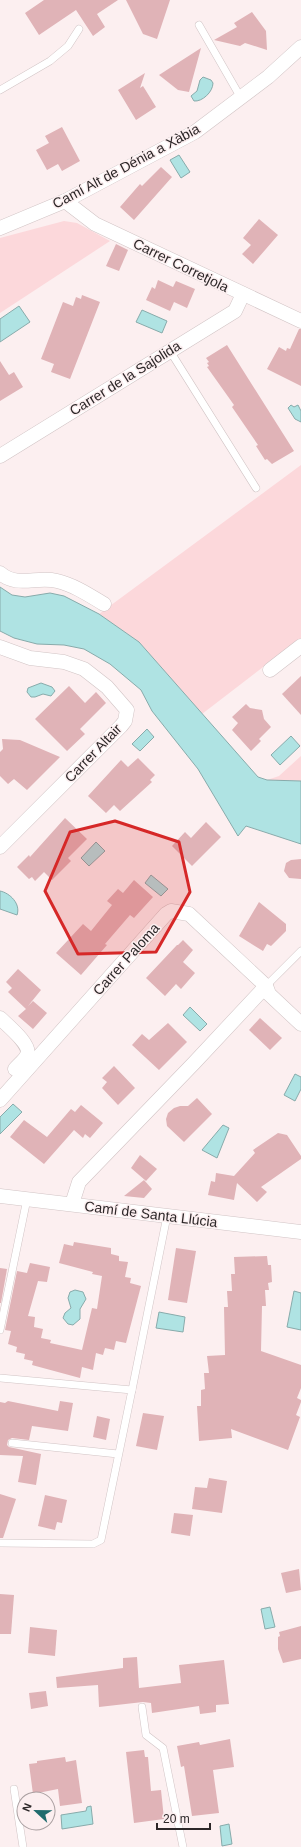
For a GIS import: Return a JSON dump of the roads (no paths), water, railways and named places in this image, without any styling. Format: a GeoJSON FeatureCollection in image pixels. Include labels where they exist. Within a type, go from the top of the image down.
{"type":"FeatureCollection","features":[{"type":"Feature","properties":{"kind":"street","name":"Camí Alt de Dénia a Xàbia"},"geometry":{"type":"LineString","coordinates":[[0,228],[65,201],[195,132],[268,77],[301,47]]}},
{"type":"Feature","properties":{"kind":"street","name":"Carrer Corretjola"},"geometry":{"type":"LineString","coordinates":[[65,201],[95,224],[301,321]]}},
{"type":"Feature","properties":{"kind":"street","name":"Carrer de la Sajolida"},"geometry":{"type":"LineString","coordinates":[[0,456],[234,311],[243,294]]}},
{"type":"Feature","properties":{"kind":"street"},"geometry":{"type":"LineString","coordinates":[[0,573],[17,581],[25,582],[41,579],[65,583],[104,604]]}},
{"type":"Feature","properties":{"kind":"street"},"geometry":{"type":"LineString","coordinates":[[270,670],[301,646]]}},
{"type":"Feature","properties":{"kind":"street","name":"Carrer Altair"},"geometry":{"type":"LineString","coordinates":[[0,647],[30,658],[64,662],[84,669],[106,687],[127,710],[125,721],[121,726],[0,847]]}},
{"type":"Feature","properties":{"kind":"street","name":"Carrer Paloma"},"geometry":{"type":"LineString","coordinates":[[0,1100],[161,920],[171,911],[189,914],[266,986],[269,994],[301,1024]]}},
{"type":"Feature","properties":{"kind":"street"},"geometry":{"type":"LineString","coordinates":[[72,1204],[79,1182],[266,986]]}},
{"type":"Feature","properties":{"kind":"street"},"geometry":{"type":"LineString","coordinates":[[0,1018],[26,1044],[28,1050],[27,1055],[0,1086]]}},
{"type":"Feature","properties":{"kind":"street","name":"Camí de Santa Llúcia"},"geometry":{"type":"LineString","coordinates":[[0,1196],[301,1232]]}},
{"type":"Feature","properties":{"kind":"lane"},"geometry":{"type":"LineString","coordinates":[[200,25],[241,98]]}},
{"type":"Feature","properties":{"kind":"lane"},"geometry":{"type":"LineString","coordinates":[[0,90],[50,61],[68,46],[79,29]]}},
{"type":"Feature","properties":{"kind":"lane"},"geometry":{"type":"LineString","coordinates":[[170,351],[256,488]]}},
{"type":"Feature","properties":{"kind":"lane"},"geometry":{"type":"LineString","coordinates":[[266,986],[301,951]]}},
{"type":"Feature","properties":{"kind":"lane"},"geometry":{"type":"LineString","coordinates":[[0,1330],[27,1199]]}},
{"type":"Feature","properties":{"kind":"lane"},"geometry":{"type":"LineString","coordinates":[[0,1543],[97,1543],[101,1540],[167,1216]]}},
{"type":"Feature","properties":{"kind":"lane"},"geometry":{"type":"LineString","coordinates":[[0,1378],[132,1390]]}},
{"type":"Feature","properties":{"kind":"lane"},"geometry":{"type":"LineString","coordinates":[[12,1443],[118,1454]]}},
{"type":"Feature","properties":{"kind":"lane"},"geometry":{"type":"LineString","coordinates":[[142,1707],[146,1735],[163,1748],[182,1847]]}},
{"type":"Feature","properties":{"kind":"lane"},"geometry":{"type":"LineString","coordinates":[[14,1789],[23,1847]]}},
{"type":"Feature","properties":{"kind":"water"},"geometry":{"type":"Polygon","coordinates":[[[203,77],[211,80],[213,86],[204,98],[194,101],[191,96],[197,91],[200,80],[203,77]]]}},
{"type":"Feature","properties":{"kind":"water"},"geometry":{"type":"Polygon","coordinates":[[[179,155],[190,172],[181,178],[170,160],[179,155]]]}},
{"type":"Feature","properties":{"kind":"water"},"geometry":{"type":"Polygon","coordinates":[[[19,306],[30,322],[0,342],[0,319],[19,306]]]}},
{"type":"Feature","properties":{"kind":"water"},"geometry":{"type":"Polygon","coordinates":[[[142,310],[167,321],[162,333],[136,322],[142,310]]]}},
{"type":"Feature","properties":{"kind":"water"},"geometry":{"type":"Polygon","coordinates":[[[291,405],[294,407],[298,405],[301,411],[301,422],[295,419],[288,408],[291,405]]]}},
{"type":"Feature","properties":{"kind":"water"},"geometry":{"type":"Polygon","coordinates":[[[0,587],[12,595],[25,597],[50,593],[64,596],[99,614],[139,642],[258,777],[267,780],[301,781],[301,844],[246,826],[238,836],[198,769],[152,711],[141,690],[110,664],[84,649],[64,645],[37,644],[14,638],[0,631],[0,587]]]}},
{"type":"Feature","properties":{"kind":"water"},"geometry":{"type":"Polygon","coordinates":[[[41,683],[52,687],[55,691],[51,696],[43,694],[31,697],[27,692],[28,688],[41,683]]]}},
{"type":"Feature","properties":{"kind":"water"},"geometry":{"type":"Polygon","coordinates":[[[147,729],[154,737],[140,751],[132,744],[147,729]]]}},
{"type":"Feature","properties":{"kind":"water"},"geometry":{"type":"Polygon","coordinates":[[[291,736],[300,746],[280,765],[271,755],[291,736]]]}},
{"type":"Feature","properties":{"kind":"water"},"geometry":{"type":"Polygon","coordinates":[[[96,842],[105,851],[89,866],[81,858],[96,842]]]}},
{"type":"Feature","properties":{"kind":"water"},"geometry":{"type":"Polygon","coordinates":[[[151,875],[168,889],[161,896],[145,883],[151,875]]]}},
{"type":"Feature","properties":{"kind":"water"},"geometry":{"type":"Polygon","coordinates":[[[0,891],[4,892],[14,900],[18,911],[17,915],[0,909],[0,891]]]}},
{"type":"Feature","properties":{"kind":"water"},"geometry":{"type":"Polygon","coordinates":[[[190,1007],[207,1024],[200,1031],[183,1015],[190,1007]]]}},
{"type":"Feature","properties":{"kind":"water"},"geometry":{"type":"Polygon","coordinates":[[[295,1074],[301,1077],[301,1089],[295,1101],[284,1095],[295,1074]]]}},
{"type":"Feature","properties":{"kind":"water"},"geometry":{"type":"Polygon","coordinates":[[[13,1104],[22,1112],[0,1134],[0,1117],[13,1104]]]}},
{"type":"Feature","properties":{"kind":"water"},"geometry":{"type":"Polygon","coordinates":[[[223,1125],[229,1128],[217,1158],[202,1150],[223,1125]]]}},
{"type":"Feature","properties":{"kind":"water"},"geometry":{"type":"Polygon","coordinates":[[[75,1290],[83,1292],[86,1299],[80,1309],[80,1319],[73,1325],[68,1324],[63,1318],[65,1313],[71,1308],[68,1298],[70,1292],[75,1290]]]}},
{"type":"Feature","properties":{"kind":"water"},"geometry":{"type":"Polygon","coordinates":[[[294,1291],[301,1293],[301,1330],[287,1327],[294,1291]]]}},
{"type":"Feature","properties":{"kind":"water"},"geometry":{"type":"Polygon","coordinates":[[[159,1312],[185,1317],[183,1332],[156,1328],[159,1312]]]}},
{"type":"Feature","properties":{"kind":"water"},"geometry":{"type":"Polygon","coordinates":[[[270,1607],[275,1627],[265,1629],[261,1609],[270,1607]]]}},
{"type":"Feature","properties":{"kind":"water"},"geometry":{"type":"Polygon","coordinates":[[[91,1806],[93,1824],[62,1829],[61,1815],[86,1811],[87,1807],[91,1806]]]}},
{"type":"Feature","properties":{"kind":"water"},"geometry":{"type":"Polygon","coordinates":[[[229,1824],[232,1844],[222,1846],[220,1826],[229,1824]]]}}]}
